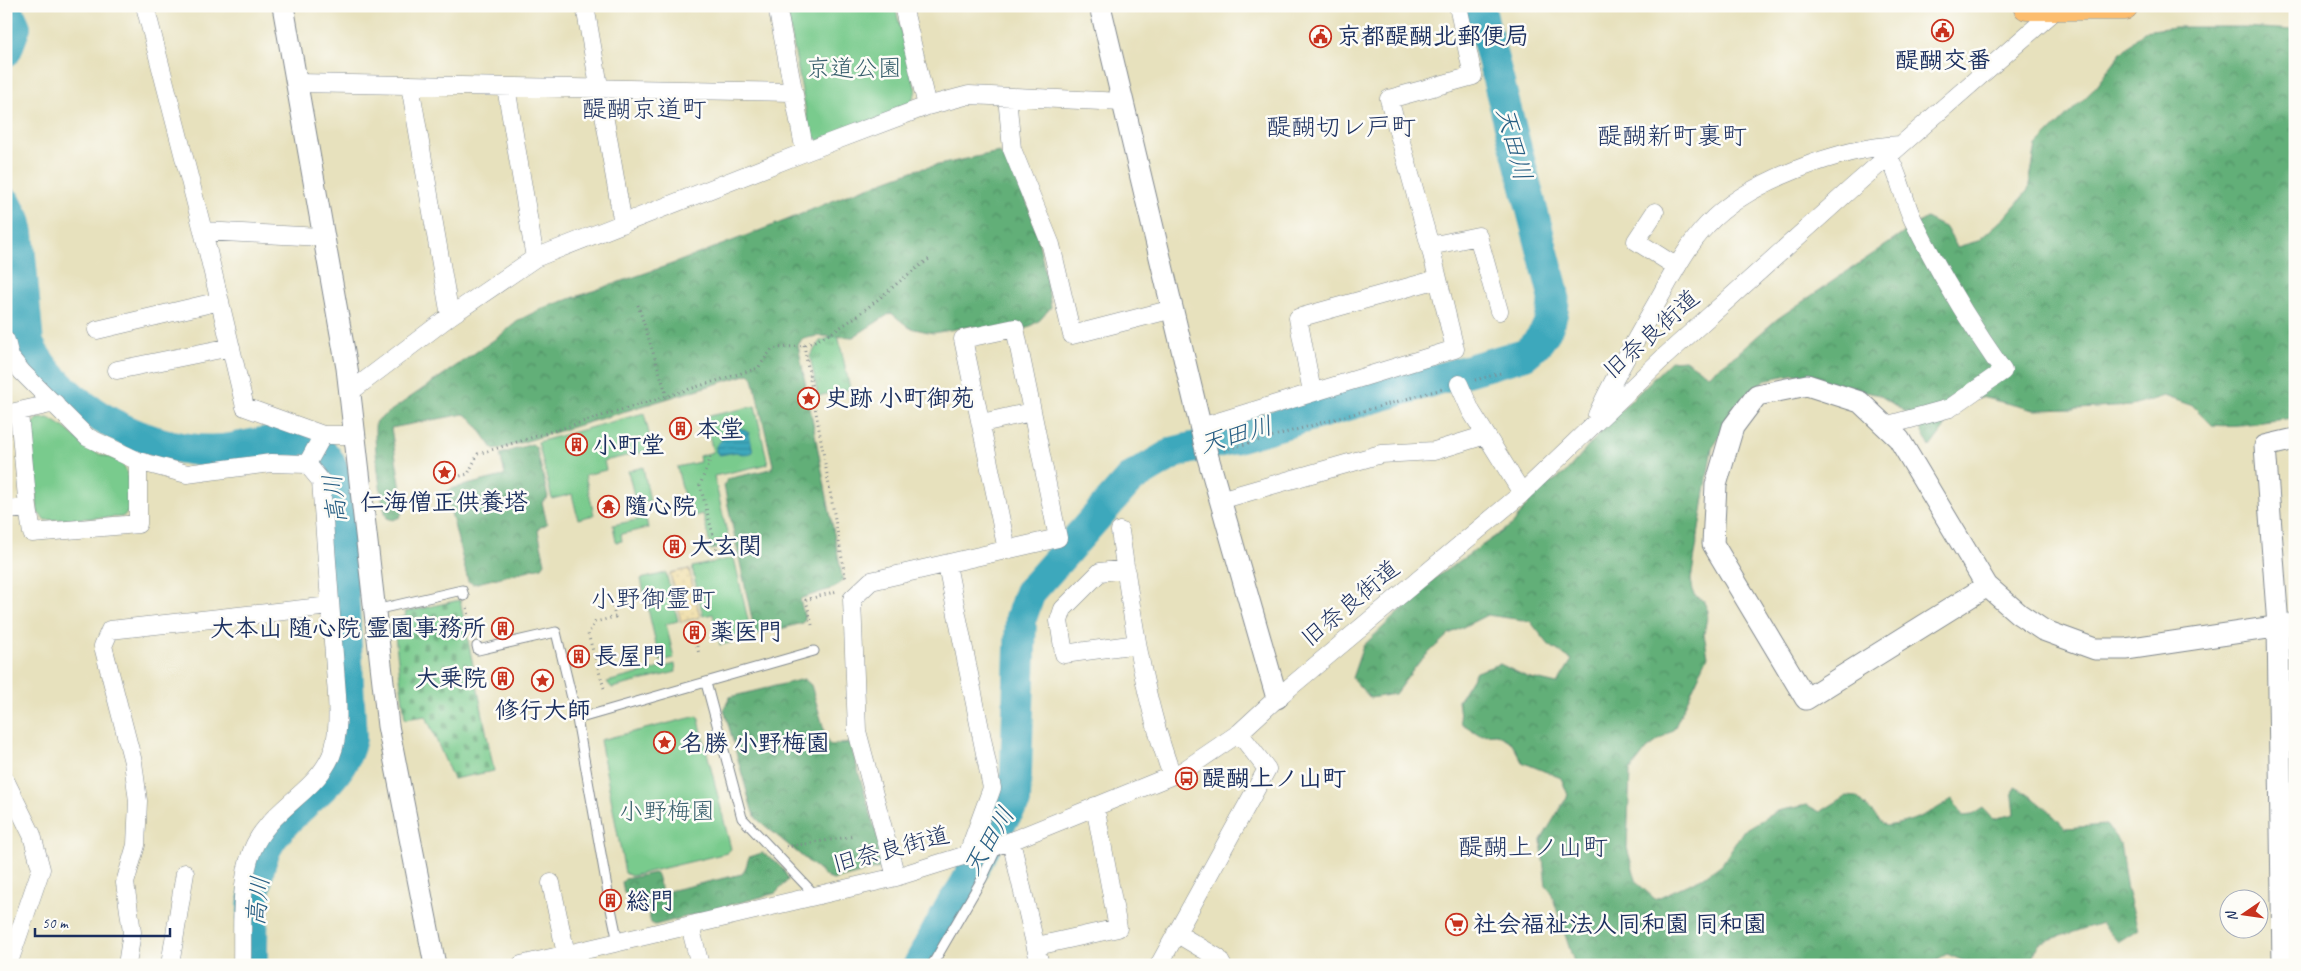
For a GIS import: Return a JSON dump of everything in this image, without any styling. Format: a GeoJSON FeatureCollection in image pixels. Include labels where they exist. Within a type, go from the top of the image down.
{"type":"FeatureCollection","features":[{"type":"Feature","properties":{"kind":"main road"},"geometry":{"type":"LineString","coordinates":[[2027,6],[2124,6]]}},
{"type":"Feature","properties":{"kind":"street"},"geometry":{"type":"LineString","coordinates":[[145,6],[203,230],[245,407],[323,435],[356,435]]}},
{"type":"Feature","properties":{"kind":"street"},"geometry":{"type":"LineString","coordinates":[[283,6],[350,392],[388,726],[435,965]]}},
{"type":"Feature","properties":{"kind":"street"},"geometry":{"type":"LineString","coordinates":[[585,6],[623,224]]}},
{"type":"Feature","properties":{"kind":"street"},"geometry":{"type":"LineString","coordinates":[[777,6],[805,152]]}},
{"type":"Feature","properties":{"kind":"street"},"geometry":{"type":"LineString","coordinates":[[903,6],[927,106]]}},
{"type":"Feature","properties":{"kind":"street"},"geometry":{"type":"LineString","coordinates":[[1100,6],[1207,454],[1277,698]]}},
{"type":"Feature","properties":{"kind":"street"},"geometry":{"type":"LineString","coordinates":[[1201,426],[1455,349],[1430,246],[1389,99],[1473,76],[1458,6]]}},
{"type":"Feature","properties":{"kind":"street","name":"旧奈良街道"},"geometry":{"type":"LineString","coordinates":[[521,965],[549,962],[566,954],[896,877],[1001,844],[1183,771],[1239,732],[1522,493],[1594,422],[1894,151],[2060,7]]}},
{"type":"Feature","properties":{"kind":"street"},"geometry":{"type":"LineString","coordinates":[[297,83],[792,92]]}},
{"type":"Feature","properties":{"kind":"street"},"geometry":{"type":"LineString","coordinates":[[410,85],[450,316]]}},
{"type":"Feature","properties":{"kind":"street"},"geometry":{"type":"LineString","coordinates":[[506,87],[535,258]]}},
{"type":"Feature","properties":{"kind":"street"},"geometry":{"type":"LineString","coordinates":[[350,392],[450,316],[535,258],[927,106],[969,96],[1123,102]]}},
{"type":"Feature","properties":{"kind":"street"},"geometry":{"type":"LineString","coordinates":[[1007,97],[1012,149],[1051,245],[1072,335],[1173,309]]}},
{"type":"Feature","properties":{"kind":"street"},"geometry":{"type":"LineString","coordinates":[[1594,422],[1607,391],[1677,267],[1706,226],[1742,197],[1812,164],[1876,146],[1894,151],[1894,166],[1912,217],[1973,328],[2003,370],[1950,408],[1885,426]]}},
{"type":"Feature","properties":{"kind":"street"},"geometry":{"type":"LineString","coordinates":[[1655,212],[1636,240],[1677,267]]}},
{"type":"Feature","properties":{"kind":"street"},"geometry":{"type":"LineString","coordinates":[[203,230],[322,237]]}},
{"type":"Feature","properties":{"kind":"street"},"geometry":{"type":"LineString","coordinates":[[1430,246],[1478,236],[1498,311]]}},
{"type":"Feature","properties":{"kind":"street"},"geometry":{"type":"LineString","coordinates":[[1312,392],[1298,318],[1438,279]]}},
{"type":"Feature","properties":{"kind":"street"},"geometry":{"type":"LineString","coordinates":[[97,330],[220,300]]}},
{"type":"Feature","properties":{"kind":"street"},"geometry":{"type":"LineString","coordinates":[[896,877],[857,731],[852,598],[871,581],[947,565],[1058,538],[1015,328],[964,339],[1007,550]]}},
{"type":"Feature","properties":{"kind":"street"},"geometry":{"type":"LineString","coordinates":[[6,342],[10,357],[87,437],[138,461],[187,474],[271,463],[307,464]]}},
{"type":"Feature","properties":{"kind":"street"},"geometry":{"type":"LineString","coordinates":[[117,370],[230,347]]}},
{"type":"Feature","properties":{"kind":"street"},"geometry":{"type":"LineString","coordinates":[[1459,384],[1471,411],[1522,493]]}},
{"type":"Feature","properties":{"kind":"street"},"geometry":{"type":"LineString","coordinates":[[1987,586],[1806,699],[1713,544],[1716,485],[1733,427],[1757,395],[1807,385],[1860,402],[1899,439],[1987,586],[2019,614],[2043,630],[2095,648],[2132,648],[2286,625]]}},
{"type":"Feature","properties":{"kind":"street"},"geometry":{"type":"LineString","coordinates":[[55,403],[13,413],[32,533],[138,524],[138,461]]}},
{"type":"Feature","properties":{"kind":"street"},"geometry":{"type":"LineString","coordinates":[[982,423],[1031,412]]}},
{"type":"Feature","properties":{"kind":"street"},"geometry":{"type":"LineString","coordinates":[[307,464],[323,435]]}},
{"type":"Feature","properties":{"kind":"street"},"geometry":{"type":"LineString","coordinates":[[1220,500],[1381,454],[1434,451],[1486,435]]}},
{"type":"Feature","properties":{"kind":"street"},"geometry":{"type":"LineString","coordinates":[[2283,965],[2288,843],[2286,625],[2265,446],[2295,439]]}},
{"type":"Feature","properties":{"kind":"street"},"geometry":{"type":"LineString","coordinates":[[242,965],[246,872],[252,850],[278,812],[318,776],[328,762],[335,743],[338,719],[337,695],[321,482],[307,464]]}},
{"type":"Feature","properties":{"kind":"street"},"geometry":{"type":"LineString","coordinates":[[6,510],[28,508]]}},
{"type":"Feature","properties":{"kind":"street"},"geometry":{"type":"LineString","coordinates":[[1120,531],[1140,669],[1160,744],[1172,775]]}},
{"type":"Feature","properties":{"kind":"street"},"geometry":{"type":"LineString","coordinates":[[947,565],[992,788],[967,856]]}},
{"type":"Feature","properties":{"kind":"street"},"geometry":{"type":"LineString","coordinates":[[1126,569],[1100,572],[1063,610],[1059,621],[1064,654],[1137,644]]}},
{"type":"Feature","properties":{"kind":"street"},"geometry":{"type":"LineString","coordinates":[[127,965],[132,932],[125,883],[136,845],[138,801],[133,762],[103,646],[110,630],[330,606]]}},
{"type":"Feature","properties":{"kind":"street"},"geometry":{"type":"LineString","coordinates":[[1158,965],[1266,769],[1239,732]]}},
{"type":"Feature","properties":{"kind":"street"},"geometry":{"type":"LineString","coordinates":[[6,782],[32,835],[41,869],[8,965]]}},
{"type":"Feature","properties":{"kind":"street"},"geometry":{"type":"LineString","coordinates":[[1036,946],[1118,928],[1095,806]]}},
{"type":"Feature","properties":{"kind":"street"},"geometry":{"type":"LineString","coordinates":[[1001,844],[1036,946],[1040,965]]}},
{"type":"Feature","properties":{"kind":"street"},"geometry":{"type":"LineString","coordinates":[[170,965],[185,873]]}},
{"type":"Feature","properties":{"kind":"street"},"geometry":{"type":"LineString","coordinates":[[550,884],[566,954]]}},
{"type":"Feature","properties":{"kind":"street"},"geometry":{"type":"LineString","coordinates":[[690,926],[700,965]]}},
{"type":"Feature","properties":{"kind":"street"},"geometry":{"type":"LineString","coordinates":[[1176,933],[1218,958],[1222,965]]}},
{"type":"Feature","properties":{"kind":"lane"},"geometry":{"type":"LineString","coordinates":[[375,610],[462,590],[464,596]]}},
{"type":"Feature","properties":{"kind":"lane"},"geometry":{"type":"LineString","coordinates":[[477,646],[478,650],[556,632],[577,719],[608,893]]}},
{"type":"Feature","properties":{"kind":"lane"},"geometry":{"type":"LineString","coordinates":[[577,719],[814,650]]}},
{"type":"Feature","properties":{"kind":"lane"},"geometry":{"type":"LineString","coordinates":[[706,682],[742,818],[815,896]]}},
{"type":"Feature","properties":{"kind":"lane"},"geometry":{"type":"LineString","coordinates":[[932,965],[1001,844]]}},
{"type":"Feature","properties":{"kind":"lane"},"geometry":{"type":"LineString","coordinates":[[611,909],[618,942]]}},
{"type":"Feature","properties":{"kind":"path"},"geometry":{"type":"LineString","coordinates":[[441,481],[468,474],[478,454],[758,368],[772,350],[804,345],[847,324],[900,279],[931,258]]}},
{"type":"Feature","properties":{"kind":"path"},"geometry":{"type":"LineString","coordinates":[[638,305],[667,396]]}},
{"type":"Feature","properties":{"kind":"path"},"geometry":{"type":"LineString","coordinates":[[804,345],[847,588]]}},
{"type":"Feature","properties":{"kind":"path"},"geometry":{"type":"LineString","coordinates":[[1207,454],[1501,373]]}},
{"type":"Feature","properties":{"kind":"path"},"geometry":{"type":"LineString","coordinates":[[711,457],[700,485],[717,550]]}},
{"type":"Feature","properties":{"kind":"path"},"geometry":{"type":"LineString","coordinates":[[812,625],[806,600],[839,591]]}},
{"type":"Feature","properties":{"kind":"path"},"geometry":{"type":"LineString","coordinates":[[464,596],[477,646]]}},
{"type":"Feature","properties":{"kind":"path"},"geometry":{"type":"LineString","coordinates":[[604,688],[588,634],[595,622],[615,617],[613,607]]}},
{"type":"Feature","properties":{"kind":"path"},"geometry":{"type":"LineString","coordinates":[[697,646],[699,654]]}},
{"type":"Feature","properties":{"kind":"path"},"geometry":{"type":"LineString","coordinates":[[770,848],[807,845],[855,836]]}},
{"type":"Feature","properties":{"kind":"green space","name":"京道公園"},"geometry":{"type":"Polygon","coordinates":[[[786,6],[895,6],[916,91],[909,108],[815,142],[811,138],[786,6]]]}},
{"type":"Feature","properties":{"kind":"green space"},"geometry":{"type":"Polygon","coordinates":[[[2174,27],[2243,27],[2295,30],[2295,418],[2243,425],[2212,425],[2193,406],[2164,396],[2132,406],[2034,410],[1981,397],[1956,403],[1944,428],[1930,447],[1915,418],[1879,395],[1794,374],[1768,379],[1747,394],[1712,448],[1691,580],[1694,595],[1703,600],[1708,611],[1704,634],[1708,656],[1674,729],[1647,749],[1630,771],[1627,848],[1637,883],[1655,899],[1704,877],[1722,864],[1743,831],[1777,811],[1807,805],[1820,812],[1846,796],[1857,797],[1886,826],[1920,817],[1952,799],[1963,816],[1972,815],[1983,808],[1993,819],[2014,814],[2012,797],[2015,787],[2042,805],[2065,828],[2106,825],[2120,843],[2127,890],[2138,929],[2118,942],[2101,923],[2039,943],[2029,965],[1973,965],[1947,954],[1927,965],[1575,965],[1551,892],[1546,886],[1541,840],[1568,795],[1561,778],[1522,762],[1512,743],[1497,734],[1480,735],[1461,723],[1458,701],[1476,672],[1500,664],[1527,677],[1557,684],[1572,660],[1549,645],[1530,621],[1487,615],[1449,634],[1420,661],[1395,694],[1370,698],[1352,678],[1363,646],[1435,578],[1513,524],[1536,492],[1564,474],[1614,417],[1671,361],[1685,360],[1708,375],[1737,354],[1777,319],[1926,218],[1946,228],[1957,247],[1978,241],[2005,217],[2028,190],[2036,146],[2094,89],[2120,54],[2144,31],[2174,27]]]}},
{"type":"Feature","properties":{"kind":"green space"},"geometry":{"type":"Polygon","coordinates":[[[999,152],[1011,168],[1020,186],[1040,246],[1051,307],[1040,320],[1027,328],[999,335],[972,326],[933,333],[910,328],[891,313],[853,337],[817,336],[802,339],[798,345],[843,581],[834,588],[800,600],[805,619],[803,623],[757,635],[754,629],[724,486],[727,479],[771,469],[773,465],[753,378],[749,374],[494,450],[472,419],[464,414],[391,428],[404,508],[400,517],[393,520],[387,518],[378,469],[375,439],[376,421],[501,335],[519,320],[543,308],[672,264],[915,170],[999,152]]]}},
{"type":"Feature","properties":{"kind":"green space"},"geometry":{"type":"Polygon","coordinates":[[[838,335],[850,389],[818,396],[810,356],[820,341],[838,335]]]}},
{"type":"Feature","properties":{"kind":"green space"},"geometry":{"type":"Polygon","coordinates":[[[755,406],[768,464],[714,476],[730,546],[711,550],[703,514],[689,517],[677,467],[700,462],[699,456],[713,452],[705,417],[755,406]]]}},
{"type":"Feature","properties":{"kind":"green space"},"geometry":{"type":"Polygon","coordinates":[[[644,413],[653,450],[604,461],[606,470],[585,475],[594,515],[578,519],[572,494],[552,499],[538,442],[644,413]]]}},
{"type":"Feature","properties":{"kind":"green space"},"geometry":{"type":"Polygon","coordinates":[[[48,418],[61,425],[95,452],[122,464],[128,477],[131,510],[122,517],[45,520],[38,513],[30,429],[37,419],[48,418]]]}},
{"type":"Feature","properties":{"kind":"green space"},"geometry":{"type":"Polygon","coordinates":[[[532,444],[536,447],[548,497],[542,502],[547,524],[539,528],[538,531],[545,563],[542,567],[473,584],[468,581],[446,492],[450,489],[503,476],[505,474],[500,454],[532,444]]]}},
{"type":"Feature","properties":{"kind":"green space"},"geometry":{"type":"Polygon","coordinates":[[[643,467],[650,501],[636,504],[628,471],[643,467]]]}},
{"type":"Feature","properties":{"kind":"green space"},"geometry":{"type":"Polygon","coordinates":[[[646,518],[648,528],[621,534],[622,541],[616,542],[613,525],[646,518]]]}},
{"type":"Feature","properties":{"kind":"green space"},"geometry":{"type":"Polygon","coordinates":[[[734,558],[752,638],[720,645],[713,614],[703,616],[692,567],[734,558]]]}},
{"type":"Feature","properties":{"kind":"green space"},"geometry":{"type":"Polygon","coordinates":[[[666,573],[678,621],[666,624],[674,658],[660,661],[641,579],[666,573]]]}},
{"type":"Feature","properties":{"kind":"green space"},"geometry":{"type":"Polygon","coordinates":[[[460,600],[494,771],[453,779],[426,716],[405,719],[393,619],[406,616],[405,612],[460,600]]]}},
{"type":"Feature","properties":{"kind":"green space"},"geometry":{"type":"Polygon","coordinates":[[[675,664],[676,672],[612,688],[607,682],[675,664]]]}},
{"type":"Feature","properties":{"kind":"green space"},"geometry":{"type":"Polygon","coordinates":[[[804,679],[811,685],[828,743],[831,745],[850,743],[885,863],[883,867],[833,880],[828,878],[757,819],[752,810],[724,709],[730,697],[804,679]]]}},
{"type":"Feature","properties":{"kind":"green space","name":"小野梅園"},"geometry":{"type":"Polygon","coordinates":[[[698,716],[731,849],[727,853],[631,876],[625,873],[600,740],[698,716]]]}},
{"type":"Feature","properties":{"kind":"green space"},"geometry":{"type":"Polygon","coordinates":[[[762,853],[778,864],[788,880],[776,893],[655,925],[651,923],[644,896],[641,892],[627,895],[624,893],[622,882],[625,879],[654,873],[657,875],[661,889],[664,892],[742,874],[749,857],[762,853]]]}},
{"type":"Feature","properties":{"kind":"sand"},"geometry":{"type":"Polygon","coordinates":[[[689,569],[700,617],[681,622],[670,573],[689,569]]]}},
{"type":"Feature","properties":{"kind":"water"},"geometry":{"type":"Polygon","coordinates":[[[737,426],[749,433],[753,452],[746,455],[736,452],[720,455],[716,452],[716,446],[721,441],[726,429],[737,426]]]}},
{"type":"Feature","properties":{"kind":"water"},"geometry":{"type":"Polygon","coordinates":[[[983,862],[928,965],[912,965],[923,950],[970,865],[983,862]]]}},
{"type":"Feature","properties":{"kind":"waterway","name":"天田川"},"geometry":{"type":"LineString","coordinates":[[919,965],[951,906],[964,887],[987,842],[1015,801],[1021,618],[1030,592],[1130,479],[1175,452],[1226,440],[1525,354],[1548,327],[1553,310],[1553,291],[1479,6]]}},
{"type":"Feature","properties":{"kind":"waterway","name":"高川"},"geometry":{"type":"LineString","coordinates":[[6,7],[15,27],[6,51]]}},
{"type":"Feature","properties":{"kind":"waterway","name":"高川"},"geometry":{"type":"LineString","coordinates":[[6,203],[15,220],[18,233],[28,344],[43,367],[62,388],[85,407],[111,423],[139,436],[168,445],[196,450],[223,450],[274,441],[294,440],[310,445],[321,452],[326,457],[335,475],[337,482],[351,738],[345,756],[337,771],[326,784],[287,820],[266,848],[257,874],[255,889],[252,921],[252,965]]}},
{"type":"Feature","properties":{"kind":"place","name":"醍醐交番"},"geometry":{"type":"Point","coordinates":[1943,31]}},
{"type":"Feature","properties":{"kind":"place","name":"京都醍醐北郵便局"},"geometry":{"type":"Point","coordinates":[1321,36]}},
{"type":"Feature","properties":{"kind":"place","name":"史跡 小町御苑"},"geometry":{"type":"Point","coordinates":[809,398]}},
{"type":"Feature","properties":{"kind":"place","name":"本堂"},"geometry":{"type":"Point","coordinates":[680,429]}},
{"type":"Feature","properties":{"kind":"place","name":"小町堂"},"geometry":{"type":"Point","coordinates":[577,445]}},
{"type":"Feature","properties":{"kind":"place","name":"仁海僧正供養塔"},"geometry":{"type":"Point","coordinates":[444,473]}},
{"type":"Feature","properties":{"kind":"place","name":"隨心院"},"geometry":{"type":"Point","coordinates":[608,506]}},
{"type":"Feature","properties":{"kind":"place","name":"大玄関"},"geometry":{"type":"Point","coordinates":[674,546]}},
{"type":"Feature","properties":{"kind":"place","name":"大本山 随心院 霊園事務所"},"geometry":{"type":"Point","coordinates":[502,628]}},
{"type":"Feature","properties":{"kind":"place","name":"薬医門"},"geometry":{"type":"Point","coordinates":[694,632]}},
{"type":"Feature","properties":{"kind":"place","name":"長屋門"},"geometry":{"type":"Point","coordinates":[578,656]}},
{"type":"Feature","properties":{"kind":"place","name":"大乗院"},"geometry":{"type":"Point","coordinates":[503,678]}},
{"type":"Feature","properties":{"kind":"place","name":"修行大師"},"geometry":{"type":"Point","coordinates":[543,681]}},
{"type":"Feature","properties":{"kind":"place","name":"名勝 小野梅園"},"geometry":{"type":"Point","coordinates":[664,743]}},
{"type":"Feature","properties":{"kind":"place","name":"醍醐上ノ山町"},"geometry":{"type":"Point","coordinates":[1186,778]}},
{"type":"Feature","properties":{"kind":"place","name":"総門"},"geometry":{"type":"Point","coordinates":[610,901]}},
{"type":"Feature","properties":{"kind":"place","name":"社会福祉法人同和園 同和園"},"geometry":{"type":"Point","coordinates":[1457,924]}},
{"type":"Feature","properties":{"kind":"district","name":"醍醐京道町"},"geometry":{"type":"Point","coordinates":[644,109]}},
{"type":"Feature","properties":{"kind":"district","name":"醍醐切レ戸町"},"geometry":{"type":"Point","coordinates":[1341,127]}},
{"type":"Feature","properties":{"kind":"district","name":"醍醐新町裏町"},"geometry":{"type":"Point","coordinates":[1672,136]}},
{"type":"Feature","properties":{"kind":"district","name":"小野御霊町"},"geometry":{"type":"Point","coordinates":[653,599]}},
{"type":"Feature","properties":{"kind":"district","name":"醍醐上ノ山町"},"geometry":{"type":"Point","coordinates":[1533,847]}}]}
